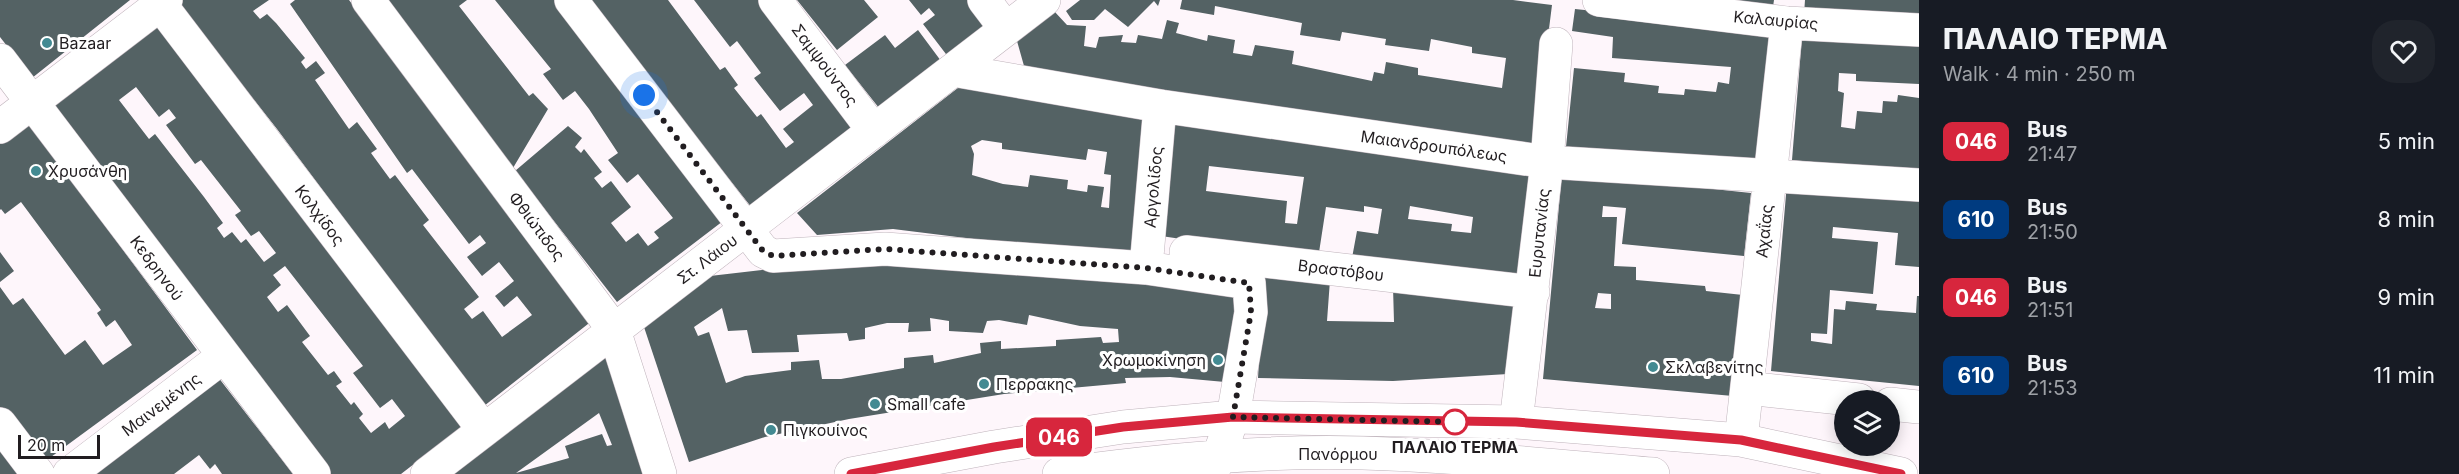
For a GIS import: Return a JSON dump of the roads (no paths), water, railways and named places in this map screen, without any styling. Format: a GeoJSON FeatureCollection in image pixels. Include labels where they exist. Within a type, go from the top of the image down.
{"type":"FeatureCollection","features":[{"type":"Feature","properties":{"kind":"street","name":"Φθιώτιδος"},"geometry":{"type":"LineString","coordinates":[[368,0],[615,330],[660,474]]}},
{"type":"Feature","properties":{"kind":"street","name":"Βραστόβου"},"geometry":{"type":"LineString","coordinates":[[571,0],[763,251],[773,256],[885,249],[1147,258],[1533,292]]}},
{"type":"Feature","properties":{"kind":"street","name":"Σαμψούντος"},"geometry":{"type":"LineString","coordinates":[[775,0],[874,131]]}},
{"type":"Feature","properties":{"kind":"street"},"geometry":{"type":"LineString","coordinates":[[984,0],[1006,29]]}},
{"type":"Feature","properties":{"kind":"street","name":"Στ. Λάιου"},"geometry":{"type":"LineString","coordinates":[[427,474],[1044,0]]}},
{"type":"Feature","properties":{"kind":"street","name":"Καλαυρίας"},"geometry":{"type":"LineString","coordinates":[[1599,0],[1787,23],[1919,30]]}},
{"type":"Feature","properties":{"kind":"street"},"geometry":{"type":"LineString","coordinates":[[0,127],[161,2]]}},
{"type":"Feature","properties":{"kind":"street","name":"Κολχίδος"},"geometry":{"type":"LineString","coordinates":[[161,2],[484,430]]}},
{"type":"Feature","properties":{"kind":"street","name":"Αχαΐας"},"geometry":{"type":"LineString","coordinates":[[1741,440],[1787,23]]}},
{"type":"Feature","properties":{"kind":"street","name":"Ευρυτανίας"},"geometry":{"type":"LineString","coordinates":[[1516,422],[1547,162],[1556,44]]}},
{"type":"Feature","properties":{"kind":"street","name":"Κεδρηνού"},"geometry":{"type":"LineString","coordinates":[[0,60],[314,474]]}},
{"type":"Feature","properties":{"kind":"street","name":"Μαιανδρουπόλεως"},"geometry":{"type":"LineString","coordinates":[[953,70],[1160,106],[1547,162],[1919,185]]}},
{"type":"Feature","properties":{"kind":"street","name":"Αργολίδος"},"geometry":{"type":"LineString","coordinates":[[1147,258],[1160,106]]}},
{"type":"Feature","properties":{"kind":"street","name":"Βραστόβου"},"geometry":{"type":"LineString","coordinates":[[1147,258],[1249,283],[1251,312],[1233,417]]}},
{"type":"Feature","properties":{"kind":"street","name":"Μαινεμένης"},"geometry":{"type":"LineString","coordinates":[[69,474],[224,356]]}},
{"type":"Feature","properties":{"kind":"street"},"geometry":{"type":"LineString","coordinates":[[1747,388],[1834,397]]}},
{"type":"Feature","properties":{"kind":"street"},"geometry":{"type":"LineString","coordinates":[[1900,405],[1919,407]]}},
{"type":"Feature","properties":{"kind":"street"},"geometry":{"type":"LineString","coordinates":[[1215,465],[1233,417]]}},
{"type":"Feature","properties":{"kind":"street","name":"Πανόρμου"},"geometry":{"type":"LineString","coordinates":[[851,474],[994,447],[1123,427],[1233,417],[1516,422],[1741,440],[1901,474]]}},
{"type":"Feature","properties":{"kind":"street"},"geometry":{"type":"LineString","coordinates":[[0,424],[38,474]]}},
{"type":"Feature","properties":{"kind":"street","name":"Πανόρμου"},"geometry":{"type":"LineString","coordinates":[[1059,474],[1131,464],[1215,465],[1360,453],[1483,467],[1653,474]]}},
{"type":"Feature","properties":{"kind":"place","name":"Bazaar"},"geometry":{"type":"Point","coordinates":[47,43]}},
{"type":"Feature","properties":{"kind":"place","name":"Χρυσάνθη"},"geometry":{"type":"Point","coordinates":[36,171]}},
{"type":"Feature","properties":{"kind":"place","name":"Χρωμοκίνηση"},"geometry":{"type":"Point","coordinates":[1218,360]}},
{"type":"Feature","properties":{"kind":"place","name":"Σκλαβενίτης"},"geometry":{"type":"Point","coordinates":[1653,367]}},
{"type":"Feature","properties":{"kind":"place","name":"Περρακης"},"geometry":{"type":"Point","coordinates":[984,384]}},
{"type":"Feature","properties":{"kind":"place","name":"Small cafe"},"geometry":{"type":"Point","coordinates":[875,404]}},
{"type":"Feature","properties":{"kind":"place","name":"ΠΑΛΑΙΟ ΤΕΡΜΑ"},"geometry":{"type":"Point","coordinates":[1455,422]}},
{"type":"Feature","properties":{"kind":"place","name":"Πιγκουίνος"},"geometry":{"type":"Point","coordinates":[771,430]}}]}
